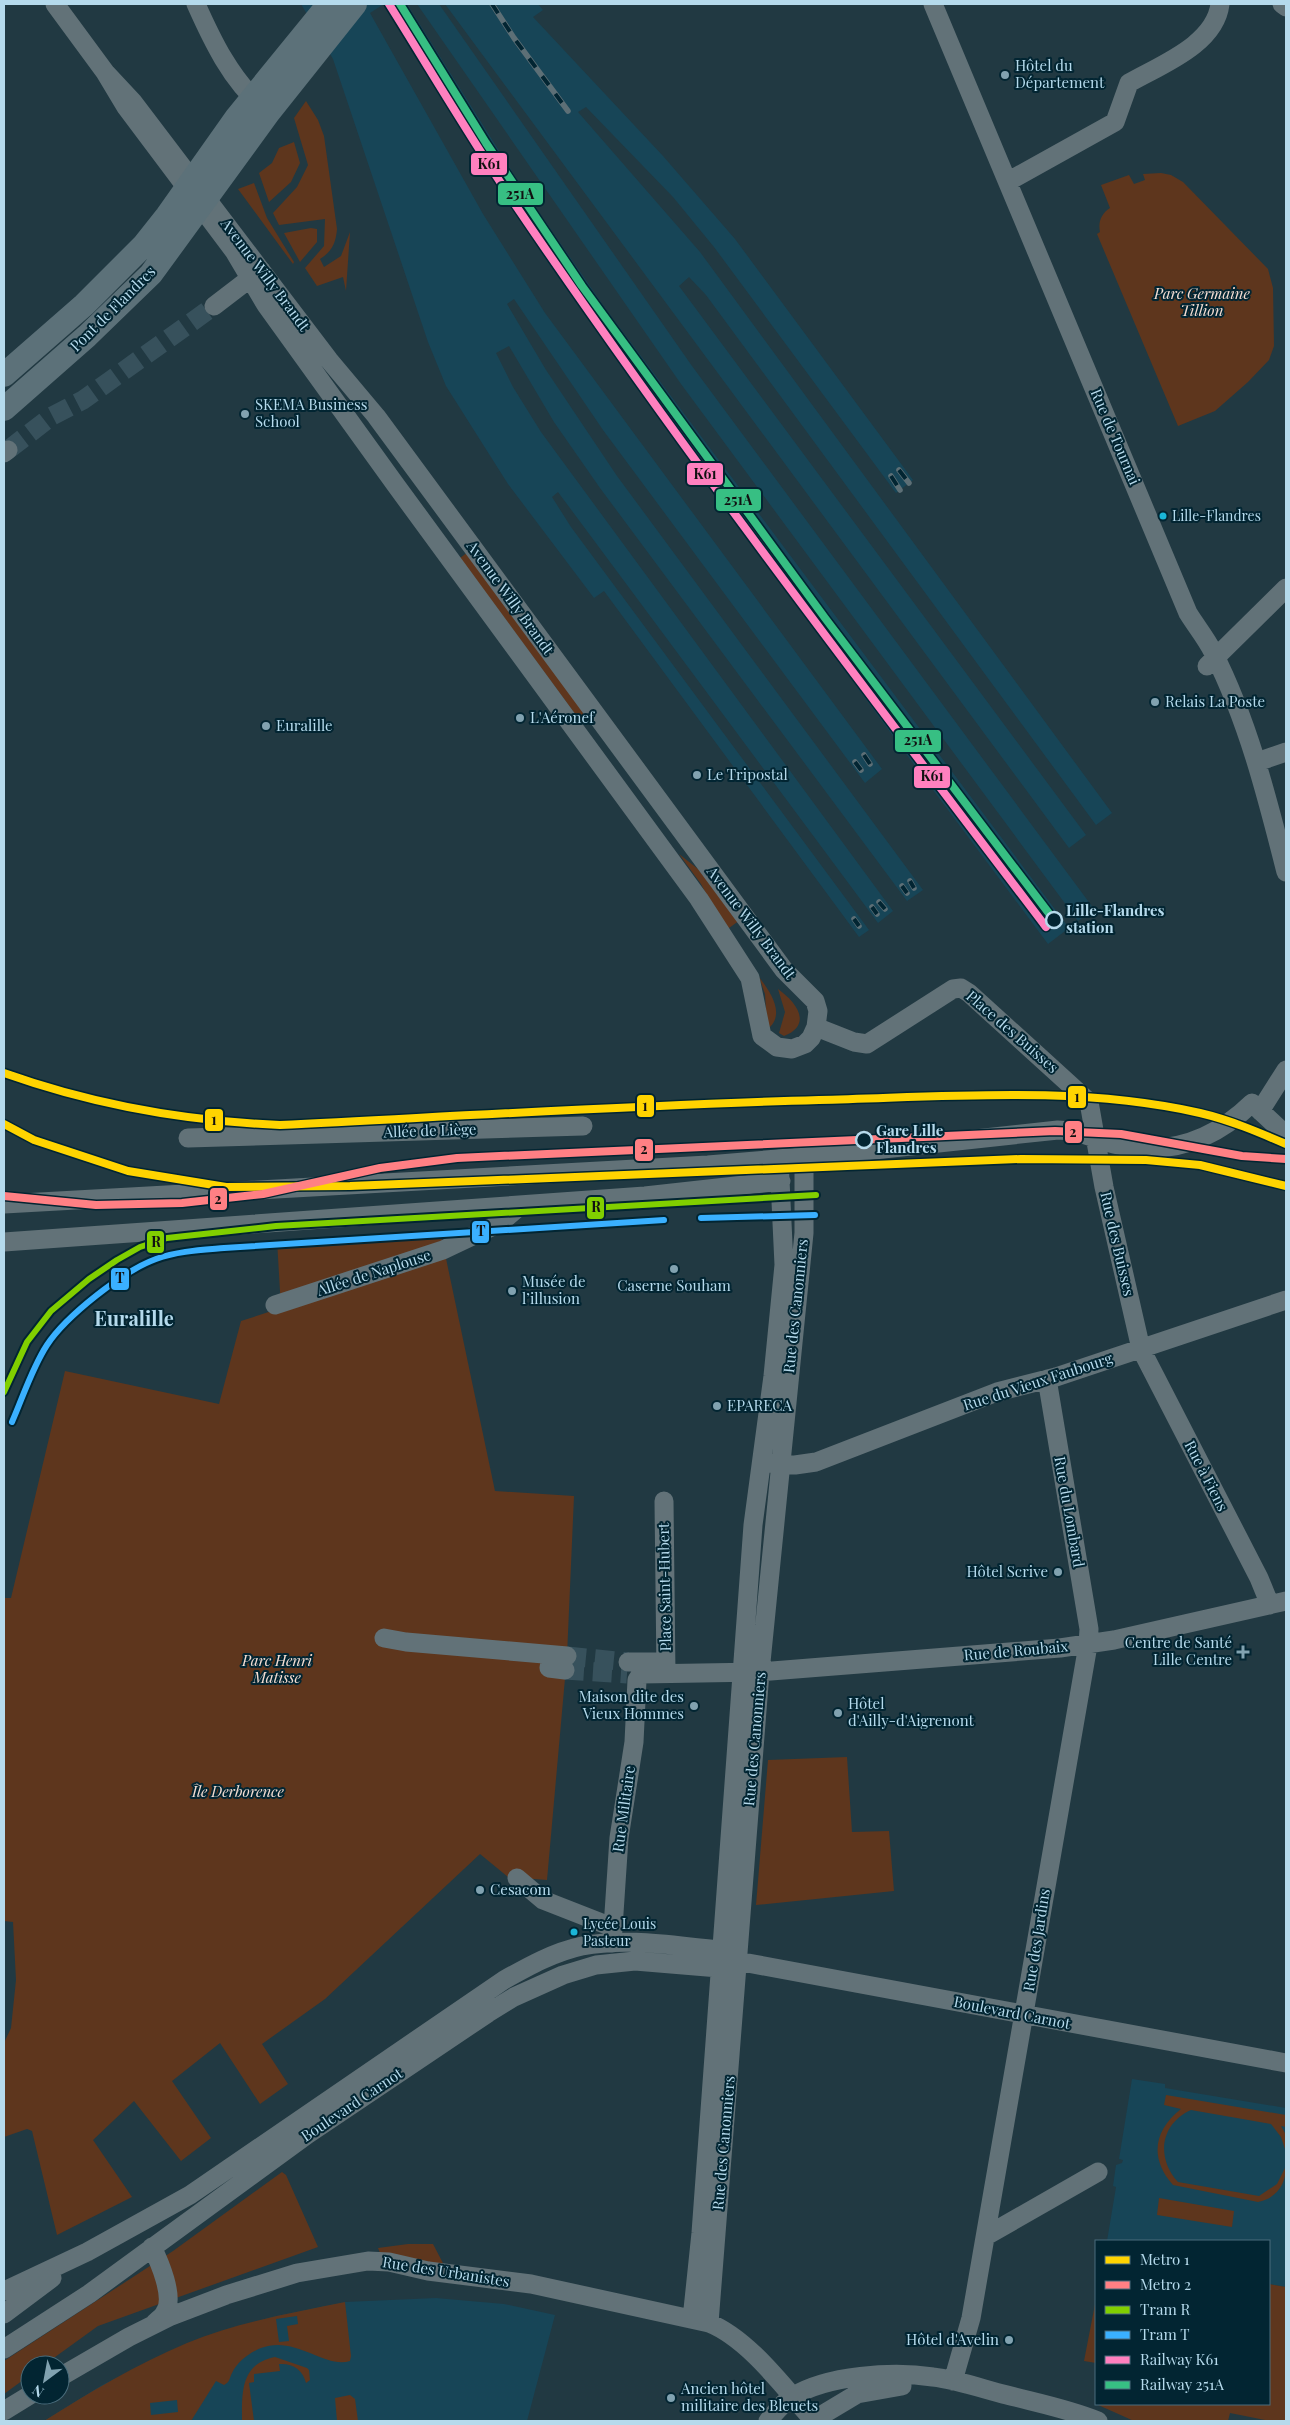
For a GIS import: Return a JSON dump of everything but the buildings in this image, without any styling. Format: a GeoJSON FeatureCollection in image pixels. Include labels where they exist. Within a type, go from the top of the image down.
{"type":"FeatureCollection","features":[{"type":"Feature","properties":{"kind":"main road"},"geometry":{"type":"LineString","coordinates":[[261,105],[283,77],[329,4]]}},
{"type":"Feature","properties":{"kind":"main road"},"geometry":{"type":"LineString","coordinates":[[283,77],[355,4]]}},
{"type":"Feature","properties":{"kind":"main road","name":"Pont de Flandres"},"geometry":{"type":"LineString","coordinates":[[4,409],[67,355],[135,291],[174,226],[212,152],[261,105]]}},
{"type":"Feature","properties":{"kind":"main road","name":"Pont de Flandres"},"geometry":{"type":"LineString","coordinates":[[4,375],[109,281],[144,245],[174,226],[226,171],[261,105]]}},
{"type":"Feature","properties":{"kind":"street","name":"Avenue Willy Brandt"},"geometry":{"type":"LineString","coordinates":[[55,4],[105,72],[126,107],[234,252],[256,274],[443,506],[784,970],[815,1001],[818,1011],[816,1027],[808,1041],[792,1049],[777,1047],[762,1036],[750,978],[699,899],[395,484],[266,304],[256,274]]}},
{"type":"Feature","properties":{"kind":"street"},"geometry":{"type":"LineString","coordinates":[[196,4],[210,34],[229,67],[261,105]]}},
{"type":"Feature","properties":{"kind":"street","name":"Rue de Tournai"},"geometry":{"type":"LineString","coordinates":[[933,4],[1009,181],[1188,613],[1257,762],[1286,872]]}},
{"type":"Feature","properties":{"kind":"street"},"geometry":{"type":"LineString","coordinates":[[1009,181],[1115,122],[1129,83],[1185,52],[1204,36],[1219,12],[1220,4]]}},
{"type":"Feature","properties":{"kind":"street"},"geometry":{"type":"LineString","coordinates":[[1282,4],[1286,7]]}},
{"type":"Feature","properties":{"kind":"street"},"geometry":{"type":"LineString","coordinates":[[214,306],[256,274]]}},
{"type":"Feature","properties":{"kind":"street"},"geometry":{"type":"LineString","coordinates":[[1211,664],[1286,588]]}},
{"type":"Feature","properties":{"kind":"street"},"geometry":{"type":"LineString","coordinates":[[1257,762],[1286,752]]}},
{"type":"Feature","properties":{"kind":"street","name":"Place des Buisses"},"geometry":{"type":"LineString","coordinates":[[816,1027],[854,1042],[867,1044],[953,989],[961,988],[970,993],[1086,1099],[1091,1109],[1096,1139]]}},
{"type":"Feature","properties":{"kind":"street"},"geometry":{"type":"LineString","coordinates":[[4,1204],[603,1172],[779,1159],[1058,1130],[1071,1130],[1121,1146],[1151,1148],[1197,1141],[1227,1126],[1256,1107],[1286,1070]]}},
{"type":"Feature","properties":{"kind":"street"},"geometry":{"type":"LineString","coordinates":[[1256,1107],[1286,1135]]}},
{"type":"Feature","properties":{"kind":"street","name":"Allée de Liège"},"geometry":{"type":"LineString","coordinates":[[188,1138],[583,1126]]}},
{"type":"Feature","properties":{"kind":"street","name":"Rue des Buisses"},"geometry":{"type":"LineString","coordinates":[[1096,1139],[1104,1188],[1141,1349]]}},
{"type":"Feature","properties":{"kind":"street","name":"Rue des Canonniers"},"geometry":{"type":"LineString","coordinates":[[700,2321],[700,2241],[720,1959],[751,1671],[780,1464],[804,1234],[804,1156]]}},
{"type":"Feature","properties":{"kind":"street","name":"Rue des Canonniers"},"geometry":{"type":"LineString","coordinates":[[700,2321],[737,1982],[751,1671],[753,1525],[773,1376],[783,1271],[779,1159]]}},
{"type":"Feature","properties":{"kind":"street"},"geometry":{"type":"LineString","coordinates":[[4,1242],[645,1196],[781,1181]]}},
{"type":"Feature","properties":{"kind":"street","name":"Allée de Naplouse"},"geometry":{"type":"LineString","coordinates":[[275,1305],[443,1250],[500,1223],[521,1204]]}},
{"type":"Feature","properties":{"kind":"street","name":"Rue du Vieux Faubourg"},"geometry":{"type":"LineString","coordinates":[[761,1462],[807,1464],[826,1459],[997,1392],[1047,1379],[1286,1300]]}},
{"type":"Feature","properties":{"kind":"street","name":"Rue à Fiens"},"geometry":{"type":"LineString","coordinates":[[1141,1349],[1258,1578],[1281,1601]]}},
{"type":"Feature","properties":{"kind":"street","name":"Rue du Lombard"},"geometry":{"type":"LineString","coordinates":[[1047,1379],[1089,1628],[1088,1645]]}},
{"type":"Feature","properties":{"kind":"street","name":"Place Saint-Hubert"},"geometry":{"type":"LineString","coordinates":[[664,1501],[666,1667]]}},
{"type":"Feature","properties":{"kind":"street","name":"Rue de Roubaix"},"geometry":{"type":"LineString","coordinates":[[751,1671],[1088,1645],[1281,1601]]}},
{"type":"Feature","properties":{"kind":"street"},"geometry":{"type":"LineString","coordinates":[[384,1638],[561,1661]]}},
{"type":"Feature","properties":{"kind":"street","name":"Rue des Jardins"},"geometry":{"type":"LineString","coordinates":[[953,2381],[971,2318],[1088,1645]]}},
{"type":"Feature","properties":{"kind":"street","name":"Place Saint-Hubert"},"geometry":{"type":"LineString","coordinates":[[631,1671],[644,1673],[666,1667],[751,1671]]}},
{"type":"Feature","properties":{"kind":"street","name":"Rue Militaire"},"geometry":{"type":"LineString","coordinates":[[612,1935],[619,1838],[634,1742],[637,1680],[631,1671]]}},
{"type":"Feature","properties":{"kind":"street"},"geometry":{"type":"LineString","coordinates":[[517,1878],[543,1900],[612,1935]]}},
{"type":"Feature","properties":{"kind":"street","name":"Boulevard Carnot"},"geometry":{"type":"LineString","coordinates":[[4,2291],[87,2252],[190,2196],[504,1980],[536,1963],[612,1935],[720,1959]]}},
{"type":"Feature","properties":{"kind":"street","name":"Boulevard Carnot"},"geometry":{"type":"LineString","coordinates":[[4,2349],[89,2294],[308,2134],[514,1997],[563,1975],[608,1963],[720,1959],[728,1952],[737,1961],[1286,2064]]}},
{"type":"Feature","properties":{"kind":"street"},"geometry":{"type":"LineString","coordinates":[[986,2236],[1098,2172]]}},
{"type":"Feature","properties":{"kind":"street","name":"Boulevard Carnot"},"geometry":{"type":"LineString","coordinates":[[4,2314],[87,2252]]}},
{"type":"Feature","properties":{"kind":"street"},"geometry":{"type":"LineString","coordinates":[[146,2252],[162,2268],[168,2300],[166,2312],[153,2325]]}},
{"type":"Feature","properties":{"kind":"street","name":"Rue des Urbanistes"},"geometry":{"type":"LineString","coordinates":[[70,2371],[153,2325],[226,2295],[273,2279],[348,2263],[379,2260],[428,2271],[531,2284],[700,2321],[723,2330],[744,2346],[812,2421]]}},
{"type":"Feature","properties":{"kind":"street"},"geometry":{"type":"LineString","coordinates":[[768,2421],[792,2397],[819,2386],[882,2375],[920,2375],[953,2381],[1056,2407],[1098,2421]]}},
{"type":"Feature","properties":{"kind":"street"},"geometry":{"type":"LineString","coordinates":[[812,2421],[846,2399],[867,2391],[953,2381]]}},
{"type":"Feature","properties":{"kind":"street"},"geometry":{"type":"LineString","coordinates":[[4,2411],[20,2401]]}},
{"type":"Feature","properties":{"kind":"shaded area"},"geometry":{"type":"Polygon","coordinates":[[[301,4],[384,4],[370,13],[483,214],[545,313],[882,769],[865,783],[603,430],[514,299],[507,304],[546,370],[617,476],[923,890],[907,901],[600,488],[554,422],[509,346],[496,353],[513,387],[541,432],[893,911],[878,923],[558,492],[552,497],[571,527],[869,930],[859,937],[604,591],[594,598],[508,484],[446,386],[428,342],[333,59],[301,4]]]}},
{"type":"Feature","properties":{"kind":"shaded area"},"geometry":{"type":"Polygon","coordinates":[[[384,4],[407,4],[523,189],[605,308],[1069,928],[1048,944],[637,388],[545,258],[384,4]]]}},
{"type":"Feature","properties":{"kind":"shaded area"},"geometry":{"type":"Polygon","coordinates":[[[417,4],[439,4],[692,366],[1094,909],[1078,921],[681,384],[417,4]]]}},
{"type":"Feature","properties":{"kind":"shaded area"},"geometry":{"type":"Polygon","coordinates":[[[445,4],[538,4],[543,10],[533,17],[663,156],[735,239],[913,480],[896,493],[714,247],[673,197],[586,107],[578,112],[700,252],[1112,813],[1096,825],[706,295],[689,277],[679,286],[1086,835],[1069,848],[445,4]]]}},
{"type":"Feature","properties":{"kind":"shaded area"},"geometry":{"type":"Polygon","coordinates":[[[1132,2079],[1165,2084],[1165,2088],[1286,2108],[1286,2287],[1270,2284],[1270,2240],[1107,2240],[1116,2187],[1113,2186],[1116,2165],[1122,2163],[1123,2160],[1119,2159],[1132,2079]]]}},
{"type":"Feature","properties":{"kind":"shaded area"},"geometry":{"type":"Polygon","coordinates":[[[436,2298],[504,2304],[555,2315],[527,2421],[44,2421],[102,2385],[188,2343],[272,2317],[345,2302],[436,2298]]]}},
{"type":"Feature","properties":{"kind":"green space"},"geometry":{"type":"Polygon","coordinates":[[[306,101],[318,120],[324,136],[337,229],[333,246],[320,259],[324,267],[341,256],[350,232],[346,291],[343,277],[317,286],[305,268],[324,246],[325,219],[279,225],[273,213],[297,187],[308,165],[294,118],[306,101]]]}},
{"type":"Feature","properties":{"kind":"green space"},"geometry":{"type":"Polygon","coordinates":[[[294,142],[300,163],[291,182],[269,202],[259,173],[272,163],[279,148],[294,142]]]}},
{"type":"Feature","properties":{"kind":"green space","name":"Parc Germaine Tillion"},"geometry":{"type":"Polygon","coordinates":[[[1161,173],[1171,175],[1183,182],[1268,269],[1273,288],[1274,346],[1269,360],[1248,382],[1215,411],[1178,426],[1097,234],[1100,232],[1101,218],[1110,208],[1101,185],[1129,175],[1134,184],[1145,180],[1143,174],[1161,173]]]}},
{"type":"Feature","properties":{"kind":"green space"},"geometry":{"type":"Polygon","coordinates":[[[254,183],[267,218],[294,262],[293,264],[238,189],[254,183]]]}},
{"type":"Feature","properties":{"kind":"green space"},"geometry":{"type":"Polygon","coordinates":[[[311,228],[317,229],[317,242],[300,262],[284,233],[311,228]]]}},
{"type":"Feature","properties":{"kind":"green space"},"geometry":{"type":"Polygon","coordinates":[[[468,552],[589,716],[581,722],[460,558],[468,552]]]}},
{"type":"Feature","properties":{"kind":"green space"},"geometry":{"type":"Polygon","coordinates":[[[679,854],[698,869],[740,920],[725,931],[701,884],[679,854]]]}},
{"type":"Feature","properties":{"kind":"green space"},"geometry":{"type":"Polygon","coordinates":[[[759,977],[771,995],[776,1008],[776,1015],[770,1027],[767,1026],[765,994],[759,977]]]}},
{"type":"Feature","properties":{"kind":"green space"},"geometry":{"type":"Polygon","coordinates":[[[778,989],[795,1006],[799,1012],[800,1019],[793,1031],[784,1036],[779,1033],[785,1012],[778,989]]]}},
{"type":"Feature","properties":{"kind":"green space","name":"Parc Henri Matisse"},"geometry":{"type":"Polygon","coordinates":[[[440,1230],[495,1491],[574,1496],[567,1656],[547,1880],[508,1877],[480,1854],[325,1999],[262,2044],[288,2084],[260,2104],[220,2043],[172,2081],[211,2138],[181,2161],[134,2101],[93,2140],[132,2197],[57,2235],[32,2131],[27,2129],[4,2137],[4,2043],[11,2028],[16,1980],[13,1922],[4,1921],[4,1598],[11,1598],[65,1371],[219,1404],[241,1321],[281,1308],[277,1240],[440,1230]]]}},
{"type":"Feature","properties":{"kind":"green space"},"geometry":{"type":"Polygon","coordinates":[[[847,1757],[852,1832],[889,1831],[894,1891],[756,1905],[768,1760],[847,1757]]]}},
{"type":"Feature","properties":{"kind":"green space"},"geometry":{"type":"Polygon","coordinates":[[[1166,2095],[1286,2115],[1286,2127],[1281,2126],[1286,2135],[1286,2152],[1281,2137],[1271,2124],[1191,2110],[1173,2124],[1167,2133],[1165,2142],[1166,2163],[1178,2182],[1259,2196],[1277,2184],[1286,2166],[1284,2179],[1275,2194],[1258,2202],[1173,2185],[1160,2165],[1158,2145],[1160,2135],[1165,2126],[1181,2109],[1164,2105],[1166,2095]]]}},
{"type":"Feature","properties":{"kind":"green space"},"geometry":{"type":"Polygon","coordinates":[[[282,2172],[286,2175],[318,2247],[98,2326],[58,2355],[20,2355],[20,2382],[4,2394],[4,2361],[173,2251],[282,2172]]]}},
{"type":"Feature","properties":{"kind":"green space"},"geometry":{"type":"Polygon","coordinates":[[[1159,2198],[1234,2211],[1232,2227],[1157,2215],[1159,2198]]]}},
{"type":"Feature","properties":{"kind":"green space"},"geometry":{"type":"Polygon","coordinates":[[[408,2244],[433,2244],[445,2267],[380,2253],[378,2248],[408,2244]]]}},
{"type":"Feature","properties":{"kind":"green space"},"geometry":{"type":"Polygon","coordinates":[[[1270,2284],[1286,2287],[1286,2421],[1270,2421],[1230,2413],[1228,2421],[1134,2421],[1098,2405],[1270,2405],[1270,2284]]]}},
{"type":"Feature","properties":{"kind":"green space"},"geometry":{"type":"Polygon","coordinates":[[[345,2302],[350,2361],[330,2361],[298,2349],[274,2345],[261,2348],[244,2358],[234,2369],[226,2384],[224,2385],[216,2381],[191,2421],[44,2421],[114,2379],[187,2343],[225,2329],[345,2302]],[[297,2316],[276,2319],[279,2342],[289,2341],[287,2326],[298,2324],[297,2316]],[[177,2400],[150,2403],[151,2415],[178,2412],[177,2400]]]}},
{"type":"Feature","properties":{"kind":"green space"},"geometry":{"type":"Polygon","coordinates":[[[1095,2304],[1095,2363],[1084,2361],[1095,2304]]]}},
{"type":"Feature","properties":{"kind":"green space"},"geometry":{"type":"Polygon","coordinates":[[[275,2357],[307,2368],[310,2380],[306,2383],[305,2378],[297,2368],[284,2364],[279,2364],[280,2371],[254,2374],[254,2382],[249,2383],[254,2421],[242,2421],[243,2390],[249,2373],[255,2366],[275,2357]]]}},
{"type":"Feature","properties":{"kind":"green space"},"geometry":{"type":"Polygon","coordinates":[[[350,2395],[355,2399],[358,2421],[337,2421],[335,2398],[350,2395]]]}},
{"type":"Feature","properties":{"kind":"tunnel"},"geometry":{"type":"LineString","coordinates":[[8,450],[52,416],[83,400],[214,306]]}},
{"type":"Feature","properties":{"kind":"tunnel"},"geometry":{"type":"LineString","coordinates":[[567,1656],[628,1662]]}},
{"type":"Feature","properties":{"kind":"tunnel"},"geometry":{"type":"LineString","coordinates":[[565,1670],[627,1674]]}},
{"type":"Feature","properties":{"kind":"railway"},"geometry":{"type":"LineString","coordinates":[[492,4],[514,38],[568,111]]}},
{"type":"Feature","properties":{"kind":"railway"},"geometry":{"type":"LineString","coordinates":[[899,470],[909,483]]}},
{"type":"Feature","properties":{"kind":"railway"},"geometry":{"type":"LineString","coordinates":[[891,476],[900,490]]}},
{"type":"Feature","properties":{"kind":"railway"},"geometry":{"type":"LineString","coordinates":[[864,755],[870,764]]}},
{"type":"Feature","properties":{"kind":"railway"},"geometry":{"type":"LineString","coordinates":[[855,762],[861,770]]}},
{"type":"Feature","properties":{"kind":"railway"},"geometry":{"type":"LineString","coordinates":[[910,881],[914,888]]}},
{"type":"Feature","properties":{"kind":"railway"},"geometry":{"type":"LineString","coordinates":[[902,886],[907,893]]}},
{"type":"Feature","properties":{"kind":"railway"},"geometry":{"type":"LineString","coordinates":[[879,902],[885,909]]}},
{"type":"Feature","properties":{"kind":"railway"},"geometry":{"type":"LineString","coordinates":[[872,907],[877,914]]}},
{"type":"Feature","properties":{"kind":"railway"},"geometry":{"type":"LineString","coordinates":[[854,919],[859,926]]}},
{"type":"Feature","properties":{"kind":"metro line","name":"1"},"geometry":{"type":"LineString","coordinates":[[4,1073],[72,1094],[140,1110],[209,1120],[280,1125],[684,1105],[1010,1095],[1106,1099],[1153,1104],[1222,1119],[1286,1144]]}},
{"type":"Feature","properties":{"kind":"metro line","name":"1"},"geometry":{"type":"LineString","coordinates":[[4,1124],[34,1140],[128,1171],[226,1187],[350,1186],[1021,1159],[1146,1160],[1200,1165],[1286,1186]]}},
{"type":"Feature","properties":{"kind":"metro line","name":"2"},"geometry":{"type":"LineString","coordinates":[[4,1196],[96,1205],[182,1203],[263,1194],[380,1168],[457,1158],[1055,1131],[1121,1134],[1242,1156],[1286,1159]]}},
{"type":"Feature","properties":{"kind":"tram line","name":"R"},"geometry":{"type":"LineString","coordinates":[[4,1392],[27,1342],[51,1311],[89,1279],[117,1260],[140,1247],[167,1238],[276,1226],[816,1195]]}},
{"type":"Feature","properties":{"kind":"tram line","name":"T"},"geometry":{"type":"LineString","coordinates":[[701,1218],[815,1215]]}},
{"type":"Feature","properties":{"kind":"tram line","name":"T"},"geometry":{"type":"LineString","coordinates":[[12,1422],[37,1363],[56,1333],[81,1308],[112,1284],[128,1273],[164,1256],[190,1251],[224,1248],[664,1220]]}},
{"type":"Feature","properties":{"kind":"rail line","name":"K61"},"geometry":{"type":"LineString","coordinates":[[389,4],[510,197],[639,383],[773,566],[1046,927]]}},
{"type":"Feature","properties":{"kind":"rail line","name":"251A"},"geometry":{"type":"LineString","coordinates":[[400,4],[486,143],[582,286],[825,618],[1054,920]]}},
{"type":"Feature","properties":{"kind":"place","name":"Hôtel du Département"},"geometry":{"type":"Point","coordinates":[1005,75]}},
{"type":"Feature","properties":{"kind":"place","name":"SKEMA Business School"},"geometry":{"type":"Point","coordinates":[245,414]}},
{"type":"Feature","properties":{"kind":"place","name":"Lille-Flandres"},"geometry":{"type":"Point","coordinates":[1163,516]}},
{"type":"Feature","properties":{"kind":"place","name":"Relais La Poste"},"geometry":{"type":"Point","coordinates":[1155,702]}},
{"type":"Feature","properties":{"kind":"place","name":"L'Aéronef"},"geometry":{"type":"Point","coordinates":[520,718]}},
{"type":"Feature","properties":{"kind":"place","name":"Euralille"},"geometry":{"type":"Point","coordinates":[266,726]}},
{"type":"Feature","properties":{"kind":"place","name":"Le Tripostal"},"geometry":{"type":"Point","coordinates":[697,775]}},
{"type":"Feature","properties":{"kind":"place","name":"Lille-Flandres station"},"geometry":{"type":"Point","coordinates":[1054,920]}},
{"type":"Feature","properties":{"kind":"place","name":"Gare Lille Flandres"},"geometry":{"type":"Point","coordinates":[864,1140]}},
{"type":"Feature","properties":{"kind":"place","name":"Caserne Souham"},"geometry":{"type":"Point","coordinates":[674,1269]}},
{"type":"Feature","properties":{"kind":"place","name":"Musée de l’illusion"},"geometry":{"type":"Point","coordinates":[512,1291]}},
{"type":"Feature","properties":{"kind":"place","name":"EPARECA"},"geometry":{"type":"Point","coordinates":[717,1406]}},
{"type":"Feature","properties":{"kind":"place","name":"Hôtel Scrive"},"geometry":{"type":"Point","coordinates":[1058,1572]}},
{"type":"Feature","properties":{"kind":"place","name":"Centre de Santé Lille Centre"},"geometry":{"type":"Point","coordinates":[1243,1652]}},
{"type":"Feature","properties":{"kind":"place","name":"Maison dite des Vieux Hommes"},"geometry":{"type":"Point","coordinates":[694,1706]}},
{"type":"Feature","properties":{"kind":"place","name":"Hôtel d'Ailly-d'Aigrenont"},"geometry":{"type":"Point","coordinates":[838,1713]}},
{"type":"Feature","properties":{"kind":"place","name":"Cesacom"},"geometry":{"type":"Point","coordinates":[480,1890]}},
{"type":"Feature","properties":{"kind":"place","name":"Lycée Louis Pasteur"},"geometry":{"type":"Point","coordinates":[574,1932]}},
{"type":"Feature","properties":{"kind":"place","name":"Hôtel d'Avelin"},"geometry":{"type":"Point","coordinates":[1009,2340]}},
{"type":"Feature","properties":{"kind":"place","name":"Ancien hôtel militaire des Bleuets"},"geometry":{"type":"Point","coordinates":[671,2398]}},
{"type":"Feature","properties":{"kind":"district","name":"Euralille"},"geometry":{"type":"Point","coordinates":[134,1319]}},
{"type":"Feature","properties":{"kind":"park label","name":"Île Derborence"},"geometry":{"type":"Point","coordinates":[238,1792]}}]}
